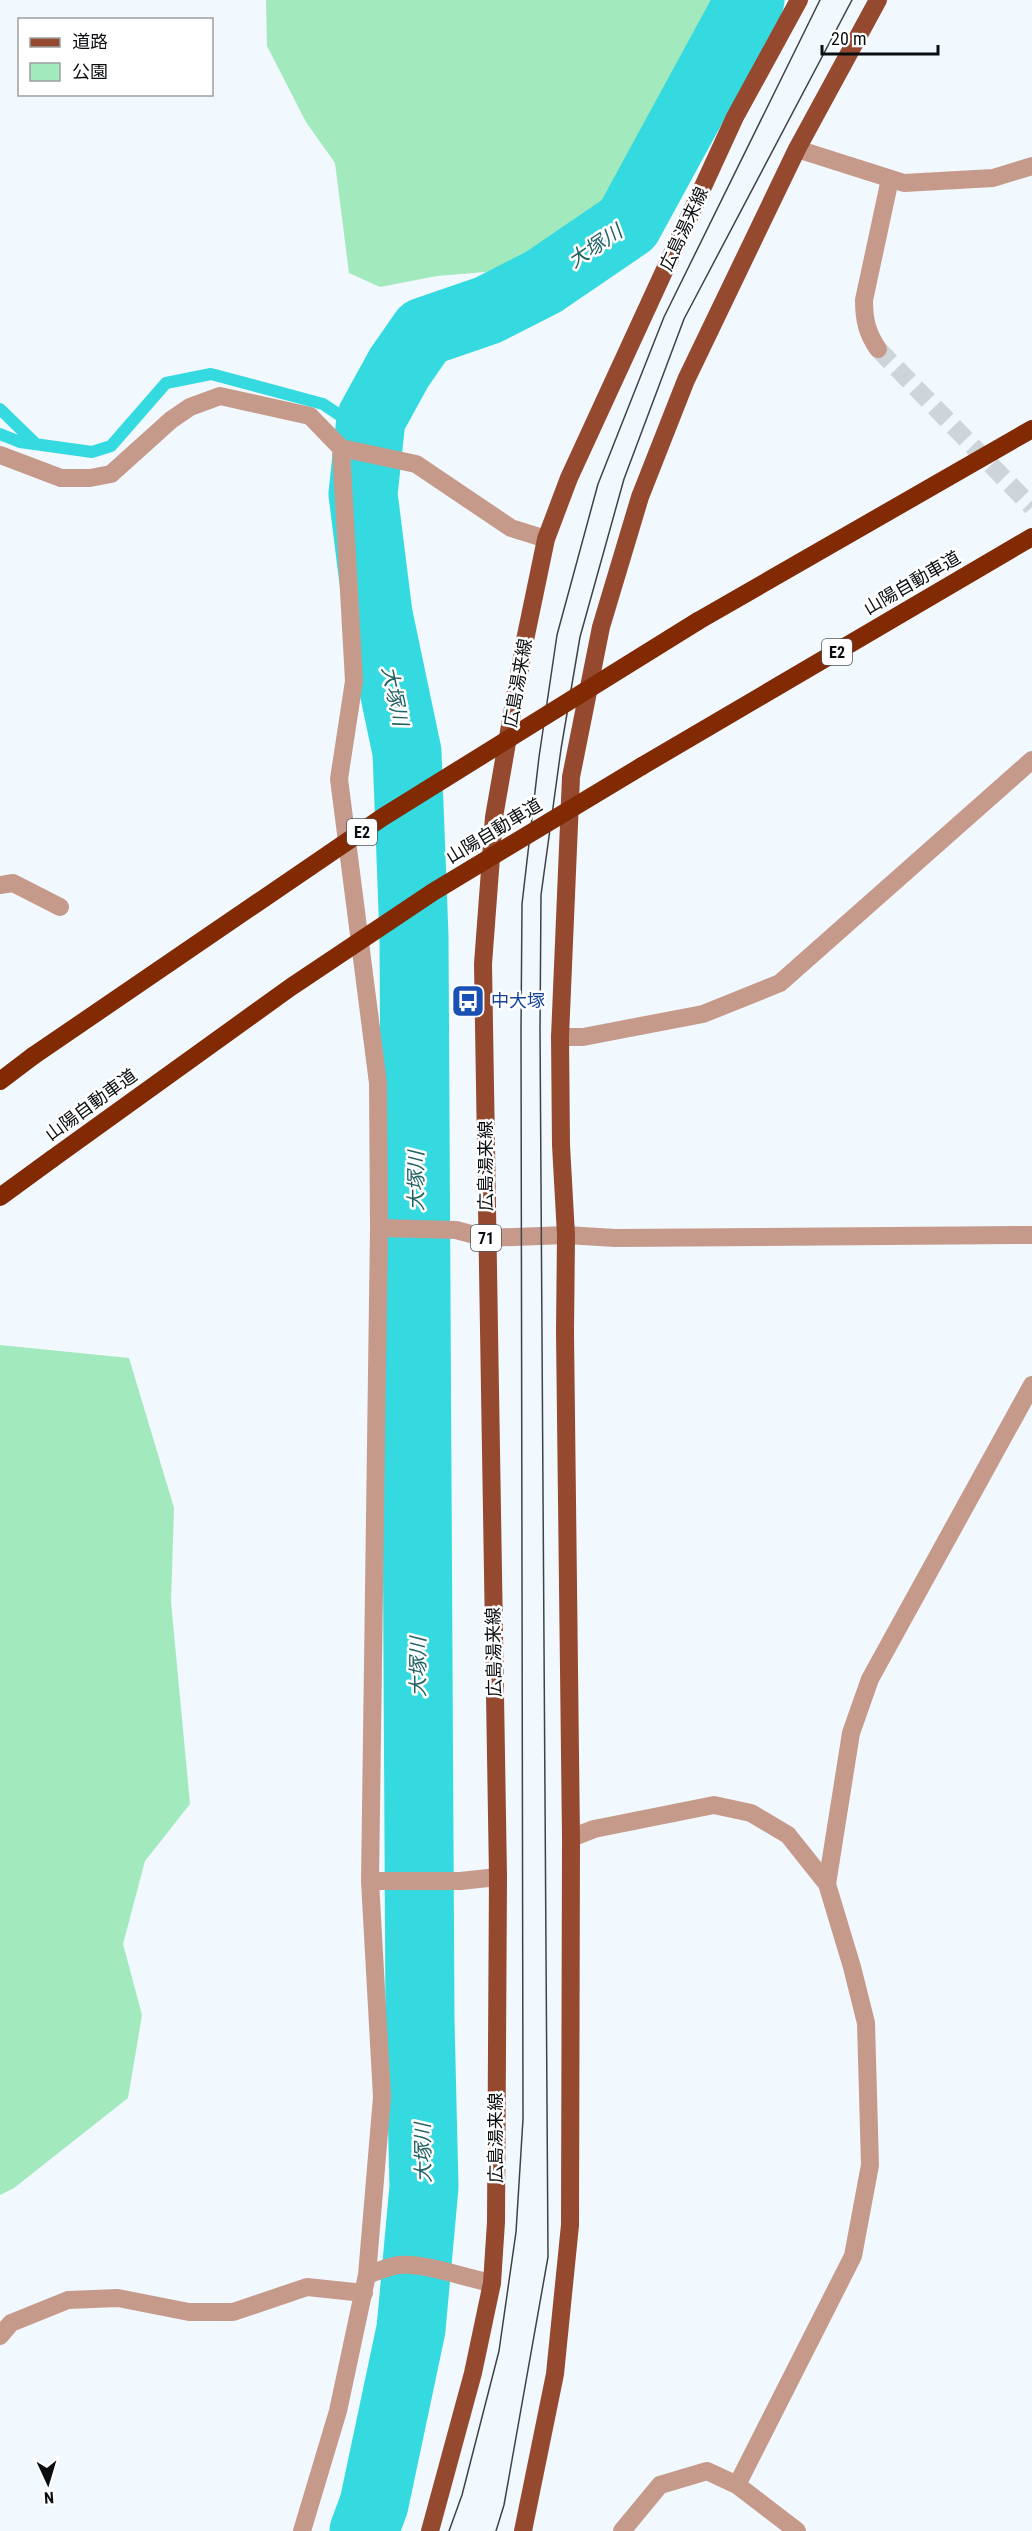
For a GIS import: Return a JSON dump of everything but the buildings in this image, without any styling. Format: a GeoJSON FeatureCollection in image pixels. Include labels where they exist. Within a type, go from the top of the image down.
{"type":"FeatureCollection","features":[{"type":"Feature","properties":{"kind":"highway","name":"E2"},"geometry":{"type":"LineString","coordinates":[[0,1080],[383,818],[698,621],[1032,429]]}},
{"type":"Feature","properties":{"kind":"highway","name":"山陽自動車道"},"geometry":{"type":"LineString","coordinates":[[0,1197],[291,987],[433,892],[642,766],[1032,537]]}},
{"type":"Feature","properties":{"kind":"main road","name":"広島湯来線"},"geometry":{"type":"LineString","coordinates":[[430,2531],[473,2373],[492,2283],[496,2222],[498,1877],[483,964],[494,817],[525,640],[546,539],[569,478],[735,117],[799,0]]}},
{"type":"Feature","properties":{"kind":"main road"},"geometry":{"type":"LineString","coordinates":[[523,2531],[555,2374],[570,2225],[571,1838],[565,1332],[566,1235],[561,1145],[560,1037],[571,777],[602,627],[639,497],[686,380],[796,149],[878,0]]}},
{"type":"Feature","properties":{"kind":"street"},"geometry":{"type":"LineString","coordinates":[[796,149],[904,183],[993,178],[1032,166]]}},
{"type":"Feature","properties":{"kind":"street"},"geometry":{"type":"LineString","coordinates":[[878,349],[866,326],[864,300],[890,179]]}},
{"type":"Feature","properties":{"kind":"street"},"geometry":{"type":"LineString","coordinates":[[0,455],[61,478],[90,478],[111,474],[171,420],[190,407],[220,396],[310,416],[343,449],[416,465],[511,528],[546,539]]}},
{"type":"Feature","properties":{"kind":"street"},"geometry":{"type":"LineString","coordinates":[[302,2531],[338,2411],[364,2293],[382,2097],[370,1881],[379,1228],[378,1083],[339,779],[354,681],[343,449]]}},
{"type":"Feature","properties":{"kind":"street"},"geometry":{"type":"LineString","coordinates":[[560,1037],[583,1037],[703,1014],[780,983],[1032,760]]}},
{"type":"Feature","properties":{"kind":"street"},"geometry":{"type":"LineString","coordinates":[[0,885],[13,883],[60,907]]}},
{"type":"Feature","properties":{"kind":"street"},"geometry":{"type":"LineString","coordinates":[[379,1228],[456,1230],[486,1238],[566,1235],[615,1238],[1032,1235]]}},
{"type":"Feature","properties":{"kind":"street"},"geometry":{"type":"LineString","coordinates":[[827,1884],[851,1733],[870,1679],[1032,1385]]}},
{"type":"Feature","properties":{"kind":"street"},"geometry":{"type":"LineString","coordinates":[[571,1838],[594,1830],[714,1805],[751,1813],[788,1835],[827,1884],[852,1967],[866,2023],[870,2165],[853,2256],[737,2485]]}},
{"type":"Feature","properties":{"kind":"street"},"geometry":{"type":"LineString","coordinates":[[370,1881],[452,1881],[498,1877]]}},
{"type":"Feature","properties":{"kind":"street"},"geometry":{"type":"LineString","coordinates":[[367,2275],[399,2265],[453,2272],[463,2278],[492,2283]]}},
{"type":"Feature","properties":{"kind":"street"},"geometry":{"type":"LineString","coordinates":[[0,2336],[11,2323],[68,2300],[117,2298],[189,2312],[233,2312],[307,2287],[364,2293]]}},
{"type":"Feature","properties":{"kind":"street"},"geometry":{"type":"LineString","coordinates":[[622,2531],[660,2485],[707,2470],[737,2485],[797,2531]]}},
{"type":"Feature","properties":{"kind":"green space"},"geometry":{"type":"Polygon","coordinates":[[[266,0],[735,0],[708,51],[584,233],[498,271],[437,276],[380,287],[349,273],[335,163],[306,122],[267,46],[266,0]]]}},
{"type":"Feature","properties":{"kind":"green space"},"geometry":{"type":"Polygon","coordinates":[[[0,1345],[129,1358],[174,1508],[171,1602],[190,1804],[145,1861],[123,1944],[142,2015],[128,2098],[14,2188],[0,2195],[0,1345]]]}},
{"type":"Feature","properties":{"kind":"waterway","name":"大塚川"},"geometry":{"type":"LineString","coordinates":[[364,2531],[374,2504],[411,2329],[424,2187],[420,2020],[414,936],[407,752],[378,614],[363,494],[371,419],[399,368],[424,332],[488,310],[543,282],[628,224],[750,0]]}},
{"type":"Feature","properties":{"kind":"waterway"},"geometry":{"type":"LineString","coordinates":[[0,434],[20,442],[92,452],[111,446],[166,383],[211,374],[323,404],[369,435]]}},
{"type":"Feature","properties":{"kind":"waterway"},"geometry":{"type":"LineString","coordinates":[[0,409],[36,444]]}},
{"type":"Feature","properties":{"kind":"tunnel"},"geometry":{"type":"LineString","coordinates":[[878,349],[1032,507]]}},
{"type":"Feature","properties":{"kind":"tram line"},"geometry":{"type":"LineString","coordinates":[[449,2531],[462,2495],[499,2351],[516,2232],[523,2119],[522,904],[539,757],[557,635],[598,484],[664,317],[820,0]]}},
{"type":"Feature","properties":{"kind":"tram line"},"geometry":{"type":"LineString","coordinates":[[496,2531],[504,2505],[548,2257],[541,895],[561,749],[580,637],[624,479],[684,319],[852,0]]}},
{"type":"Feature","properties":{"kind":"place","name":"中大塚"},"geometry":{"type":"Point","coordinates":[468,1001]}}]}
